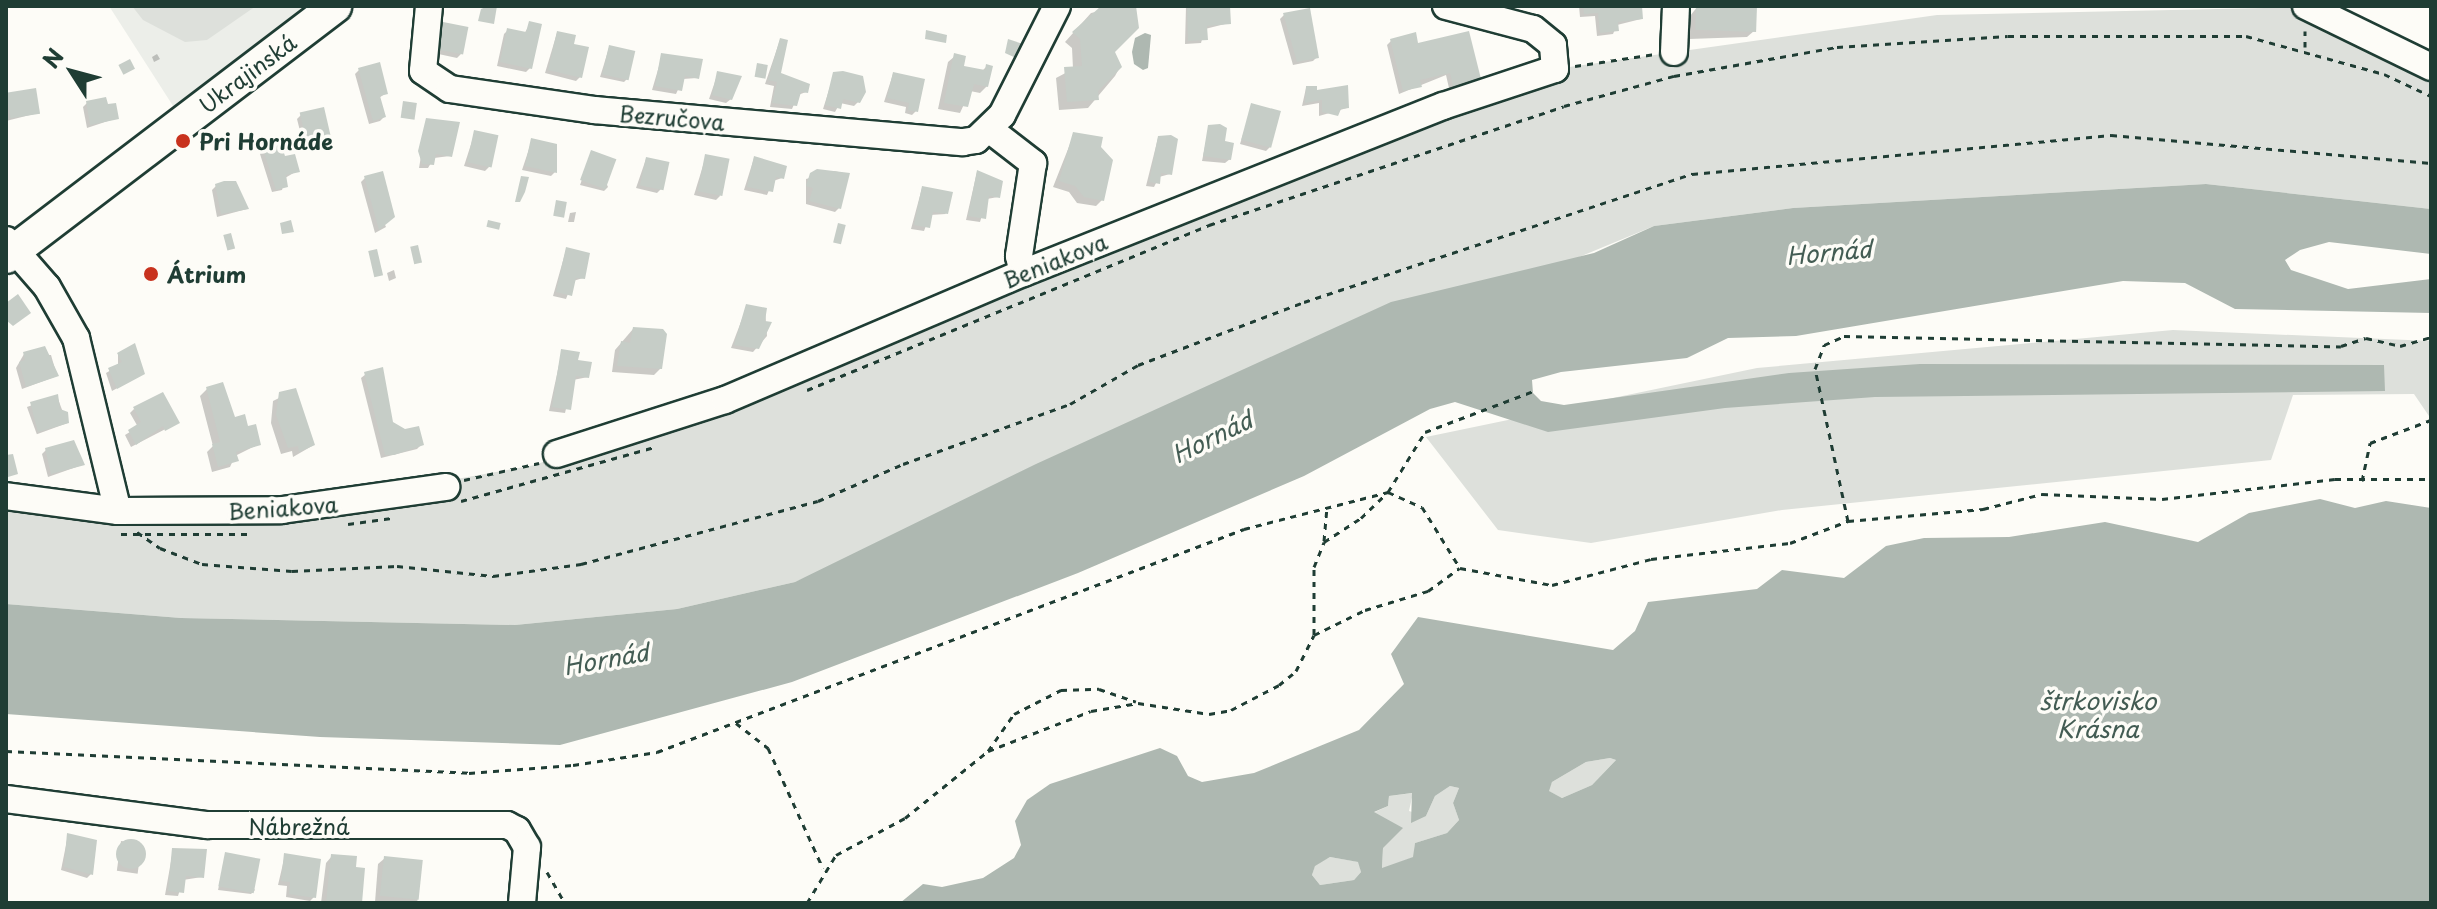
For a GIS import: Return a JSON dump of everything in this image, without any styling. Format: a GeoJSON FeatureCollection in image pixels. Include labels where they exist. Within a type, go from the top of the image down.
{"type":"FeatureCollection","features":[{"type":"Feature","properties":{"kind":"main road","name":"Ukrajinská"},"geometry":{"type":"LineString","coordinates":[[9,249],[335,6]]}},
{"type":"Feature","properties":{"kind":"street","name":"Bezručova"},"geometry":{"type":"LineString","coordinates":[[429,6],[423,71],[450,89],[525,103],[929,142],[976,140],[989,129]]}},
{"type":"Feature","properties":{"kind":"street"},"geometry":{"type":"LineString","coordinates":[[1023,273],[1019,256],[1033,163],[989,129],[1057,6]]}},
{"type":"Feature","properties":{"kind":"street"},"geometry":{"type":"LineString","coordinates":[[1446,6],[1533,29],[1553,45],[1555,69]]}},
{"type":"Feature","properties":{"kind":"street"},"geometry":{"type":"LineString","coordinates":[[1674,52],[1676,6]]}},
{"type":"Feature","properties":{"kind":"street"},"geometry":{"type":"LineString","coordinates":[[2306,6],[2431,67]]}},
{"type":"Feature","properties":{"kind":"street","name":"Beniakova"},"geometry":{"type":"LineString","coordinates":[[553,456],[725,400],[1023,273],[1443,106],[1555,69]]}},
{"type":"Feature","properties":{"kind":"street"},"geometry":{"type":"LineString","coordinates":[[9,249],[55,299],[76,338],[116,522]]}},
{"type":"Feature","properties":{"kind":"street","name":"Beniakova"},"geometry":{"type":"LineString","coordinates":[[6,496],[116,522],[450,495]]}},
{"type":"Feature","properties":{"kind":"street","name":"Nábrežná"},"geometry":{"type":"LineString","coordinates":[[6,799],[207,825],[507,825],[524,838],[527,860]]}},
{"type":"Feature","properties":{"kind":"street"},"geometry":{"type":"LineString","coordinates":[[522,903],[527,860]]}},
{"type":"Feature","properties":{"kind":"path"},"geometry":{"type":"LineString","coordinates":[[799,394],[1209,225],[1564,106],[1703,71],[1837,47],[2008,36],[2246,36],[2384,74],[2431,96]]}},
{"type":"Feature","properties":{"kind":"path"},"geometry":{"type":"LineString","coordinates":[[1555,69],[1674,52]]}},
{"type":"Feature","properties":{"kind":"path"},"geometry":{"type":"LineString","coordinates":[[116,522],[202,564],[292,571],[397,566],[493,576],[581,564],[818,501],[903,464],[1070,404],[1138,365],[1304,302],[1692,174],[2111,135],[2431,163]]}},
{"type":"Feature","properties":{"kind":"path"},"geometry":{"type":"LineString","coordinates":[[1848,521],[1815,369],[1824,345],[1844,336],[2341,346],[2366,338],[2400,346],[2431,337]]}},
{"type":"Feature","properties":{"kind":"path"},"geometry":{"type":"LineString","coordinates":[[1324,542],[1361,518],[1388,492],[1425,432],[1482,413],[1536,390]]}},
{"type":"Feature","properties":{"kind":"path"},"geometry":{"type":"LineString","coordinates":[[2362,481],[2370,443],[2431,420]]}},
{"type":"Feature","properties":{"kind":"path"},"geometry":{"type":"LineString","coordinates":[[450,495],[656,447]]}},
{"type":"Feature","properties":{"kind":"path"},"geometry":{"type":"LineString","coordinates":[[450,495],[553,456]]}},
{"type":"Feature","properties":{"kind":"path"},"geometry":{"type":"LineString","coordinates":[[1314,635],[1365,610],[1428,591],[1460,568],[1552,585],[1651,559],[1790,543],[1848,521],[1983,509],[2042,494],[2162,499],[2335,479],[2431,479]]}},
{"type":"Feature","properties":{"kind":"path"},"geometry":{"type":"LineString","coordinates":[[6,751],[469,773],[573,765],[657,752],[1244,529],[1388,492],[1422,507],[1460,568]]}},
{"type":"Feature","properties":{"kind":"path"},"geometry":{"type":"LineString","coordinates":[[807,903],[823,869],[855,844],[905,818],[988,751],[1014,714],[1061,690],[1099,689],[1138,703],[1209,714],[1231,710],[1296,671],[1314,635],[1314,567],[1324,542],[1327,509]]}},
{"type":"Feature","properties":{"kind":"path"},"geometry":{"type":"LineString","coordinates":[[335,526],[394,518]]}},
{"type":"Feature","properties":{"kind":"path"},"geometry":{"type":"LineString","coordinates":[[116,522],[144,537],[263,533]]}},
{"type":"Feature","properties":{"kind":"path"},"geometry":{"type":"LineString","coordinates":[[988,751],[1066,719],[1138,703]]}},
{"type":"Feature","properties":{"kind":"path"},"geometry":{"type":"LineString","coordinates":[[736,723],[768,748],[823,869]]}},
{"type":"Feature","properties":{"kind":"path"},"geometry":{"type":"LineString","coordinates":[[527,860],[550,875],[565,903]]}},
{"type":"Feature","properties":{"kind":"shaded area"},"geometry":{"type":"Polygon","coordinates":[[[109,6],[306,6],[175,109],[109,6]]]}},
{"type":"Feature","properties":{"kind":"shaded area"},"geometry":{"type":"Polygon","coordinates":[[[132,6],[256,6],[207,40],[185,42],[143,20],[132,6]]]}},
{"type":"Feature","properties":{"kind":"shaded area"},"geometry":{"type":"Polygon","coordinates":[[[2306,7],[2431,67],[2431,209],[2206,184],[1793,208],[1654,226],[795,582],[677,609],[515,625],[181,618],[6,604],[6,496],[282,510],[535,465],[1555,69],[1937,15],[2306,7]]]}},
{"type":"Feature","properties":{"kind":"shaded area"},"geometry":{"type":"Polygon","coordinates":[[[2173,330],[2431,341],[2431,419],[2414,394],[2293,395],[2271,460],[1782,510],[1591,543],[1498,530],[1426,437],[1757,368],[2173,330]]]}},
{"type":"Feature","properties":{"kind":"shaded area"},"geometry":{"type":"Polygon","coordinates":[[[1616,760],[1592,785],[1562,798],[1548,791],[1552,782],[1586,762],[1616,760]]]}},
{"type":"Feature","properties":{"kind":"shaded area"},"geometry":{"type":"Polygon","coordinates":[[[1450,786],[1459,788],[1453,803],[1459,820],[1447,833],[1415,843],[1414,857],[1382,869],[1383,848],[1373,813],[1388,806],[1389,796],[1413,793],[1409,811],[1426,816],[1435,796],[1450,786]]]}},
{"type":"Feature","properties":{"kind":"shaded area"},"geometry":{"type":"Polygon","coordinates":[[[1330,857],[1359,862],[1361,872],[1354,880],[1320,885],[1312,875],[1315,865],[1330,857]]]}},
{"type":"Feature","properties":{"kind":"water"},"geometry":{"type":"Polygon","coordinates":[[[1145,33],[1151,35],[1148,68],[1143,70],[1134,64],[1132,52],[1135,38],[1145,33]]]}},
{"type":"Feature","properties":{"kind":"water","name":"Hornád"},"geometry":{"type":"Polygon","coordinates":[[[2206,184],[2431,209],[2431,254],[2329,242],[2300,250],[2285,260],[2291,270],[2348,289],[2431,279],[2431,313],[2235,309],[2185,283],[2123,281],[1796,336],[1728,338],[1687,358],[1561,372],[1532,380],[1533,393],[1541,401],[1564,405],[1789,373],[1920,364],[2384,365],[2385,391],[1875,397],[1725,408],[1548,432],[1455,402],[1430,409],[1304,476],[1078,573],[792,682],[560,745],[320,737],[6,714],[6,604],[181,618],[515,625],[677,609],[795,582],[1036,464],[1391,302],[1594,253],[1654,226],[1793,208],[2206,184]]]}},
{"type":"Feature","properties":{"kind":"water","name":"štrkovisko Krásna"},"geometry":{"type":"Polygon","coordinates":[[[2320,499],[2355,508],[2386,501],[2431,508],[2431,903],[900,903],[923,884],[942,887],[983,878],[1014,858],[1021,845],[1015,821],[1027,800],[1050,784],[1160,748],[1177,756],[1188,776],[1202,782],[1254,773],[1359,730],[1404,684],[1391,654],[1418,617],[1613,650],[1635,631],[1648,602],[1757,589],[1782,570],[1844,578],[1886,546],[1924,538],[2009,537],[2105,522],[2198,542],[2249,513],[2320,499]],[[1616,760],[1586,762],[1552,782],[1549,791],[1562,798],[1592,785],[1616,760]],[[1450,786],[1435,796],[1426,816],[1411,823],[1412,793],[1389,796],[1388,806],[1374,812],[1403,828],[1383,848],[1382,868],[1413,857],[1415,843],[1447,833],[1459,820],[1453,803],[1459,788],[1450,786]],[[1330,857],[1315,866],[1312,875],[1320,885],[1354,880],[1361,872],[1358,862],[1330,857]]]}},
{"type":"Feature","properties":{"kind":"building"},"geometry":{"type":"Polygon","coordinates":[[[497,6],[494,24],[478,21],[481,9],[497,6]]]}},
{"type":"Feature","properties":{"kind":"building"},"geometry":{"type":"Polygon","coordinates":[[[1136,6],[1139,28],[1115,52],[1122,67],[1098,91],[1099,100],[1067,102],[1064,67],[1082,66],[1080,39],[1072,32],[1100,7],[1136,6]]]}},
{"type":"Feature","properties":{"kind":"building"},"geometry":{"type":"Polygon","coordinates":[[[1187,6],[1230,6],[1231,24],[1207,26],[1208,40],[1188,41],[1187,6]]]}},
{"type":"Feature","properties":{"kind":"building"},"geometry":{"type":"Polygon","coordinates":[[[1583,6],[1642,6],[1643,19],[1618,22],[1619,31],[1600,33],[1598,13],[1584,14],[1583,6]]]}},
{"type":"Feature","properties":{"kind":"building"},"geometry":{"type":"Polygon","coordinates":[[[1696,6],[1757,6],[1756,32],[1695,30],[1696,6]]]}},
{"type":"Feature","properties":{"kind":"building"},"geometry":{"type":"Polygon","coordinates":[[[1310,8],[1319,58],[1297,62],[1283,13],[1310,8]]]}},
{"type":"Feature","properties":{"kind":"building"},"geometry":{"type":"Polygon","coordinates":[[[438,21],[468,27],[463,54],[433,48],[438,21]]]}},
{"type":"Feature","properties":{"kind":"building"},"geometry":{"type":"Polygon","coordinates":[[[529,21],[542,24],[532,69],[500,62],[507,28],[526,32],[529,21]]]}},
{"type":"Feature","properties":{"kind":"building"},"geometry":{"type":"Polygon","coordinates":[[[926,30],[947,35],[946,43],[925,39],[926,30]]]}},
{"type":"Feature","properties":{"kind":"building"},"geometry":{"type":"Polygon","coordinates":[[[557,31],[576,35],[574,44],[589,47],[582,78],[548,70],[557,31]]]}},
{"type":"Feature","properties":{"kind":"building"},"geometry":{"type":"Polygon","coordinates":[[[1469,31],[1483,87],[1455,94],[1450,73],[1420,80],[1422,87],[1403,91],[1390,39],[1416,32],[1418,43],[1469,31]]]}},
{"type":"Feature","properties":{"kind":"building"},"geometry":{"type":"Polygon","coordinates":[[[780,38],[788,40],[781,73],[810,84],[808,93],[801,92],[797,106],[772,103],[777,82],[768,80],[780,38]]]}},
{"type":"Feature","properties":{"kind":"building"},"geometry":{"type":"Polygon","coordinates":[[[1008,39],[1023,44],[1016,58],[1005,53],[1008,39]]]}},
{"type":"Feature","properties":{"kind":"building"},"geometry":{"type":"Polygon","coordinates":[[[609,45],[635,51],[629,80],[602,74],[609,45]]]}},
{"type":"Feature","properties":{"kind":"building"},"geometry":{"type":"Polygon","coordinates":[[[661,53],[703,59],[699,79],[685,76],[682,91],[655,86],[661,53]]]}},
{"type":"Feature","properties":{"kind":"building"},"geometry":{"type":"Polygon","coordinates":[[[954,53],[966,56],[964,66],[985,70],[986,64],[993,66],[988,87],[974,84],[968,107],[944,103],[954,53]]]}},
{"type":"Feature","properties":{"kind":"building"},"geometry":{"type":"Polygon","coordinates":[[[130,59],[135,69],[123,75],[118,65],[130,59]]]}},
{"type":"Feature","properties":{"kind":"building"},"geometry":{"type":"Polygon","coordinates":[[[380,62],[388,94],[380,96],[386,117],[373,121],[358,68],[380,62]]]}},
{"type":"Feature","properties":{"kind":"building"},"geometry":{"type":"Polygon","coordinates":[[[757,63],[768,65],[765,79],[755,77],[757,63]]]}},
{"type":"Feature","properties":{"kind":"building"},"geometry":{"type":"Polygon","coordinates":[[[717,71],[742,76],[732,100],[712,95],[717,71]]]}},
{"type":"Feature","properties":{"kind":"building"},"geometry":{"type":"Polygon","coordinates":[[[833,72],[863,76],[866,92],[860,103],[843,99],[841,109],[825,105],[833,72]]]}},
{"type":"Feature","properties":{"kind":"building"},"geometry":{"type":"Polygon","coordinates":[[[893,72],[925,79],[918,112],[908,110],[909,103],[887,98],[893,72]]]}},
{"type":"Feature","properties":{"kind":"building"},"geometry":{"type":"Polygon","coordinates":[[[1348,85],[1349,108],[1341,109],[1338,116],[1322,112],[1322,100],[1305,103],[1306,86],[1317,86],[1317,90],[1348,85]]]}},
{"type":"Feature","properties":{"kind":"building"},"geometry":{"type":"Polygon","coordinates":[[[36,88],[40,114],[10,118],[6,93],[36,88]]]}},
{"type":"Feature","properties":{"kind":"building"},"geometry":{"type":"Polygon","coordinates":[[[106,97],[108,104],[116,103],[119,119],[90,125],[86,101],[106,97]]]}},
{"type":"Feature","properties":{"kind":"building"},"geometry":{"type":"Polygon","coordinates":[[[403,101],[417,103],[414,120],[401,118],[403,101]]]}},
{"type":"Feature","properties":{"kind":"building"},"geometry":{"type":"Polygon","coordinates":[[[1251,103],[1281,111],[1271,148],[1241,140],[1251,103]]]}},
{"type":"Feature","properties":{"kind":"building"},"geometry":{"type":"Polygon","coordinates":[[[324,107],[331,138],[307,144],[300,113],[324,107]]]}},
{"type":"Feature","properties":{"kind":"building"},"geometry":{"type":"Polygon","coordinates":[[[426,118],[460,122],[452,157],[436,154],[434,165],[422,164],[418,151],[426,118]]]}},
{"type":"Feature","properties":{"kind":"building"},"geometry":{"type":"Polygon","coordinates":[[[1220,124],[1227,128],[1225,141],[1234,143],[1231,160],[1203,156],[1208,125],[1220,124]]]}},
{"type":"Feature","properties":{"kind":"building"},"geometry":{"type":"Polygon","coordinates":[[[474,130],[498,135],[492,167],[467,162],[474,130]]]}},
{"type":"Feature","properties":{"kind":"building"},"geometry":{"type":"Polygon","coordinates":[[[1073,132],[1103,137],[1101,147],[1113,160],[1104,201],[1084,197],[1075,186],[1059,181],[1073,132]]]}},
{"type":"Feature","properties":{"kind":"building"},"geometry":{"type":"Polygon","coordinates":[[[1171,135],[1178,139],[1172,175],[1161,173],[1160,184],[1149,182],[1158,136],[1171,135]]]}},
{"type":"Feature","properties":{"kind":"building"},"geometry":{"type":"Polygon","coordinates":[[[531,138],[557,144],[557,173],[525,166],[531,138]]]}},
{"type":"Feature","properties":{"kind":"building"},"geometry":{"type":"Polygon","coordinates":[[[273,143],[281,144],[285,156],[295,154],[300,172],[286,175],[288,187],[276,190],[263,149],[273,143]]]}},
{"type":"Feature","properties":{"kind":"building"},"geometry":{"type":"Polygon","coordinates":[[[591,150],[616,159],[605,189],[580,180],[591,150]]]}},
{"type":"Feature","properties":{"kind":"building"},"geometry":{"type":"Polygon","coordinates":[[[705,154],[730,159],[722,196],[698,191],[705,154]]]}},
{"type":"Feature","properties":{"kind":"building"},"geometry":{"type":"Polygon","coordinates":[[[754,156],[787,166],[784,179],[776,177],[773,192],[747,187],[754,156]]]}},
{"type":"Feature","properties":{"kind":"building"},"geometry":{"type":"Polygon","coordinates":[[[646,157],[669,162],[663,190],[640,185],[646,157]]]}},
{"type":"Feature","properties":{"kind":"building"},"geometry":{"type":"Polygon","coordinates":[[[817,169],[850,173],[841,209],[809,201],[813,188],[806,186],[810,173],[817,169]]]}},
{"type":"Feature","properties":{"kind":"building"},"geometry":{"type":"Polygon","coordinates":[[[977,170],[1003,181],[1000,198],[989,196],[986,219],[968,216],[977,170]]]}},
{"type":"Feature","properties":{"kind":"building"},"geometry":{"type":"Polygon","coordinates":[[[383,171],[395,217],[379,230],[364,176],[383,171]]]}},
{"type":"Feature","properties":{"kind":"building"},"geometry":{"type":"Polygon","coordinates":[[[521,176],[529,177],[520,202],[515,202],[521,176]]]}},
{"type":"Feature","properties":{"kind":"building"},"geometry":{"type":"Polygon","coordinates":[[[236,181],[249,209],[221,214],[215,184],[236,181]]]}},
{"type":"Feature","properties":{"kind":"building"},"geometry":{"type":"Polygon","coordinates":[[[922,186],[953,192],[948,214],[933,212],[930,228],[914,225],[922,186]]]}},
{"type":"Feature","properties":{"kind":"building"},"geometry":{"type":"Polygon","coordinates":[[[556,200],[567,202],[564,218],[553,216],[556,200]]]}},
{"type":"Feature","properties":{"kind":"building"},"geometry":{"type":"Polygon","coordinates":[[[291,220],[294,232],[282,234],[280,223],[291,220]]]}},
{"type":"Feature","properties":{"kind":"building"},"geometry":{"type":"Polygon","coordinates":[[[488,220],[501,223],[499,230],[486,227],[488,220]]]}},
{"type":"Feature","properties":{"kind":"building"},"geometry":{"type":"Polygon","coordinates":[[[838,223],[846,225],[841,244],[833,242],[838,223]]]}},
{"type":"Feature","properties":{"kind":"building"},"geometry":{"type":"Polygon","coordinates":[[[231,233],[235,248],[227,251],[223,235],[231,233]]]}},
{"type":"Feature","properties":{"kind":"building"},"geometry":{"type":"Polygon","coordinates":[[[418,245],[422,263],[414,264],[410,247],[418,245]]]}},
{"type":"Feature","properties":{"kind":"building"},"geometry":{"type":"Polygon","coordinates":[[[566,247],[590,253],[585,279],[576,278],[572,296],[556,292],[566,247]]]}},
{"type":"Feature","properties":{"kind":"building"},"geometry":{"type":"Polygon","coordinates":[[[377,249],[383,275],[374,277],[368,251],[377,249]]]}},
{"type":"Feature","properties":{"kind":"building"},"geometry":{"type":"Polygon","coordinates":[[[18,294],[31,313],[13,326],[6,320],[6,303],[18,294]]]}},
{"type":"Feature","properties":{"kind":"building"},"geometry":{"type":"Polygon","coordinates":[[[746,304],[767,308],[765,321],[772,322],[759,349],[734,345],[746,304]]]}},
{"type":"Feature","properties":{"kind":"building"},"geometry":{"type":"Polygon","coordinates":[[[633,327],[663,329],[667,334],[662,369],[617,366],[621,341],[630,343],[633,327]]]}},
{"type":"Feature","properties":{"kind":"building"},"geometry":{"type":"Polygon","coordinates":[[[135,343],[145,374],[117,389],[108,368],[122,362],[117,353],[135,343]]]}},
{"type":"Feature","properties":{"kind":"building"},"geometry":{"type":"Polygon","coordinates":[[[45,346],[59,376],[26,387],[19,362],[25,360],[23,352],[45,346]]]}},
{"type":"Feature","properties":{"kind":"building"},"geometry":{"type":"Polygon","coordinates":[[[561,349],[580,352],[578,360],[592,362],[589,378],[576,376],[571,410],[552,407],[561,349]]]}},
{"type":"Feature","properties":{"kind":"building"},"geometry":{"type":"Polygon","coordinates":[[[383,367],[393,422],[405,429],[419,426],[424,445],[394,455],[385,455],[364,372],[383,367]]]}},
{"type":"Feature","properties":{"kind":"building"},"geometry":{"type":"Polygon","coordinates":[[[223,382],[235,417],[245,414],[248,426],[256,424],[261,445],[236,452],[239,461],[218,467],[212,444],[220,442],[206,387],[223,382]]]}},
{"type":"Feature","properties":{"kind":"building"},"geometry":{"type":"Polygon","coordinates":[[[296,388],[315,445],[299,452],[298,446],[288,448],[276,415],[279,392],[296,388]]]}},
{"type":"Feature","properties":{"kind":"building"},"geometry":{"type":"Polygon","coordinates":[[[163,392],[180,423],[165,431],[163,426],[136,445],[128,430],[141,422],[133,407],[163,392]]]}},
{"type":"Feature","properties":{"kind":"building"},"geometry":{"type":"Polygon","coordinates":[[[58,394],[60,409],[68,412],[69,423],[38,432],[30,402],[58,394]]]}},
{"type":"Feature","properties":{"kind":"building"},"geometry":{"type":"Polygon","coordinates":[[[74,440],[85,465],[51,474],[45,448],[74,440]]]}},
{"type":"Feature","properties":{"kind":"building"},"geometry":{"type":"Polygon","coordinates":[[[13,454],[18,474],[8,477],[6,455],[13,454]]]}},
{"type":"Feature","properties":{"kind":"building"},"geometry":{"type":"Polygon","coordinates":[[[67,833],[97,840],[93,875],[64,867],[67,833]]]}},
{"type":"Feature","properties":{"kind":"building"},"geometry":{"type":"Polygon","coordinates":[[[131,839],[137,840],[145,848],[145,860],[137,868],[131,869],[125,868],[117,860],[116,854],[117,848],[125,840],[131,839]]]}},
{"type":"Feature","properties":{"kind":"building"},"geometry":{"type":"Polygon","coordinates":[[[172,848],[207,849],[204,878],[186,876],[184,893],[168,891],[172,848]]]}},
{"type":"Feature","properties":{"kind":"building"},"geometry":{"type":"Polygon","coordinates":[[[225,852],[260,859],[254,893],[218,886],[225,852]]]}},
{"type":"Feature","properties":{"kind":"building"},"geometry":{"type":"Polygon","coordinates":[[[284,853],[321,859],[316,898],[289,894],[290,882],[281,881],[284,853]]]}},
{"type":"Feature","properties":{"kind":"building"},"geometry":{"type":"Polygon","coordinates":[[[331,854],[357,856],[356,867],[365,868],[362,903],[326,903],[331,854]]]}},
{"type":"Feature","properties":{"kind":"building"},"geometry":{"type":"Polygon","coordinates":[[[384,856],[423,860],[419,900],[380,896],[384,856]]]}},
{"type":"Feature","properties":{"kind":"place","name":"Pri Hornáde"},"geometry":{"type":"Point","coordinates":[183,141]}},
{"type":"Feature","properties":{"kind":"place","name":"Átrium"},"geometry":{"type":"Point","coordinates":[151,274]}}]}
